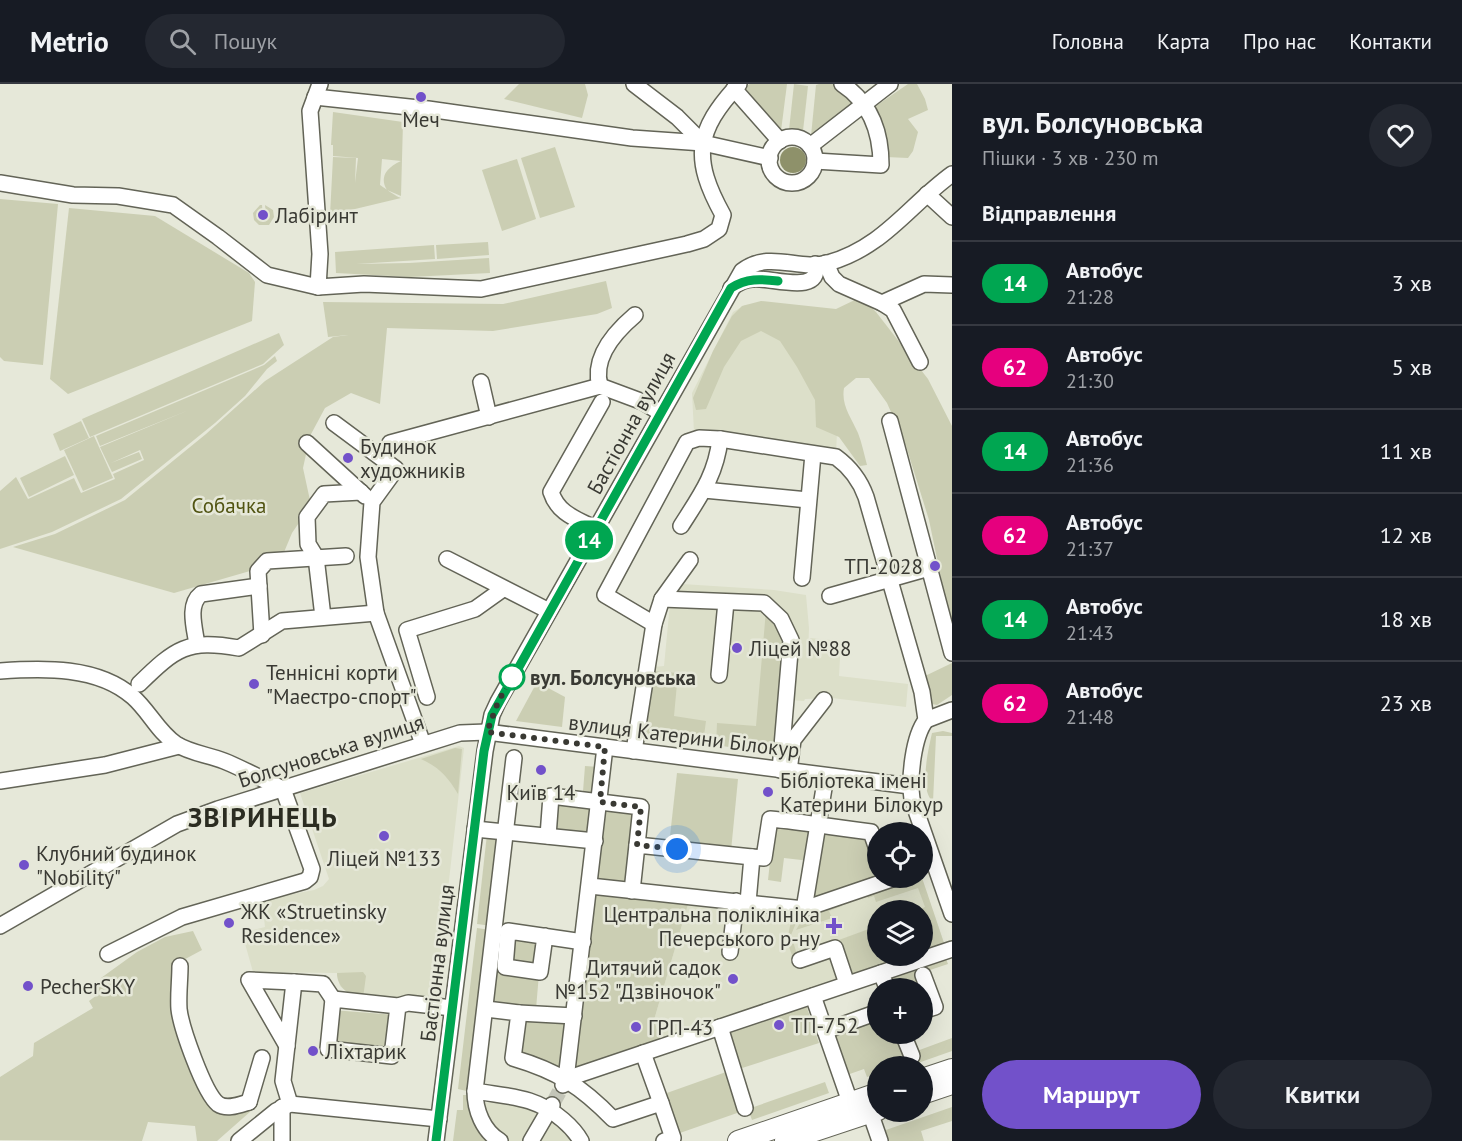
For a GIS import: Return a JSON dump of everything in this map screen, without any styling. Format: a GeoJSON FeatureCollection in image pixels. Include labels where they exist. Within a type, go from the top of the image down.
{"type":"FeatureCollection","features":[{"type":"Feature","properties":{"kind":"main road"},"geometry":{"type":"LineString","coordinates":[[933,1075],[952,1069]]}},
{"type":"Feature","properties":{"kind":"main road"},"geometry":{"type":"LineString","coordinates":[[933,1090],[952,1084]]}},
{"type":"Feature","properties":{"kind":"main road"},"geometry":{"type":"LineString","coordinates":[[738,1141],[828,1127],[850,1102],[867,1097]]}},
{"type":"Feature","properties":{"kind":"main road"},"geometry":{"type":"LineString","coordinates":[[785,1141],[867,1113]]}},
{"type":"Feature","properties":{"kind":"street"},"geometry":{"type":"LineString","coordinates":[[634,84],[676,117],[703,143]]}},
{"type":"Feature","properties":{"kind":"street"},"geometry":{"type":"LineString","coordinates":[[815,161],[881,165],[879,137],[865,104],[842,84]]}},
{"type":"Feature","properties":{"kind":"street"},"geometry":{"type":"LineString","coordinates":[[810,146],[890,84]]}},
{"type":"Feature","properties":{"kind":"street"},"geometry":{"type":"LineString","coordinates":[[0,183],[73,195],[118,196],[173,205],[219,237],[267,275],[318,287],[364,285],[481,289],[704,239],[719,229],[723,215],[707,184],[703,143],[708,124],[737,87],[780,141]]}},
{"type":"Feature","properties":{"kind":"street"},"geometry":{"type":"LineString","coordinates":[[318,287],[320,254],[310,118],[317,91],[428,110],[632,138],[703,143],[770,158]]}},
{"type":"Feature","properties":{"kind":"street"},"geometry":{"type":"LineString","coordinates":[[795,137],[810,146],[815,161],[809,175],[804,179],[789,182],[775,175],[770,158],[773,148],[780,141],[795,137]]}},
{"type":"Feature","properties":{"kind":"street"},"geometry":{"type":"LineString","coordinates":[[920,362],[893,310],[839,285],[821,264],[849,255],[876,240],[952,174]]}},
{"type":"Feature","properties":{"kind":"street"},"geometry":{"type":"LineString","coordinates":[[927,194],[952,217]]}},
{"type":"Feature","properties":{"kind":"street","name":"Бастіонна вулиця"},"geometry":{"type":"LineString","coordinates":[[436,1141],[487,732],[498,702],[734,283],[753,279],[809,282],[816,278],[821,264]]}},
{"type":"Feature","properties":{"kind":"street"},"geometry":{"type":"LineString","coordinates":[[882,303],[924,284],[952,285]]}},
{"type":"Feature","properties":{"kind":"street"},"geometry":{"type":"LineString","coordinates":[[600,386],[597,377],[598,366],[603,354],[621,327],[635,315]]}},
{"type":"Feature","properties":{"kind":"street"},"geometry":{"type":"LineString","coordinates":[[481,382],[489,417]]}},
{"type":"Feature","properties":{"kind":"street"},"geometry":{"type":"LineString","coordinates":[[390,443],[600,386],[643,402],[661,413]]}},
{"type":"Feature","properties":{"kind":"street"},"geometry":{"type":"LineString","coordinates":[[596,529],[561,511],[554,503],[551,492],[602,402]]}},
{"type":"Feature","properties":{"kind":"street"},"geometry":{"type":"LineString","coordinates":[[890,421],[952,653]]}},
{"type":"Feature","properties":{"kind":"street"},"geometry":{"type":"LineString","coordinates":[[323,617],[316,557],[308,544],[307,517],[324,494],[366,497],[396,469],[334,423]]}},
{"type":"Feature","properties":{"kind":"street"},"geometry":{"type":"LineString","coordinates":[[654,624],[604,596],[687,442],[699,438],[720,439],[836,457],[846,464],[858,479],[866,497],[922,692],[926,720]]}},
{"type":"Feature","properties":{"kind":"street"},"geometry":{"type":"LineString","coordinates":[[681,526],[716,467],[720,439]]}},
{"type":"Feature","properties":{"kind":"street"},"geometry":{"type":"LineString","coordinates":[[307,443],[366,497],[368,557],[376,613],[423,744]]}},
{"type":"Feature","properties":{"kind":"street"},"geometry":{"type":"LineString","coordinates":[[802,578],[813,454]]}},
{"type":"Feature","properties":{"kind":"street"},"geometry":{"type":"LineString","coordinates":[[704,490],[808,500]]}},
{"type":"Feature","properties":{"kind":"street"},"geometry":{"type":"LineString","coordinates":[[262,635],[258,571],[267,561],[346,556]]}},
{"type":"Feature","properties":{"kind":"street"},"geometry":{"type":"LineString","coordinates":[[447,558],[549,611]]}},
{"type":"Feature","properties":{"kind":"street"},"geometry":{"type":"LineString","coordinates":[[634,751],[654,624],[662,599],[690,560]]}},
{"type":"Feature","properties":{"kind":"street"},"geometry":{"type":"LineString","coordinates":[[830,596],[929,568]]}},
{"type":"Feature","properties":{"kind":"street"},"geometry":{"type":"LineString","coordinates":[[197,645],[193,607],[195,599],[201,594],[259,586]]}},
{"type":"Feature","properties":{"kind":"street"},"geometry":{"type":"LineString","coordinates":[[427,697],[407,630],[475,609],[503,589]]}},
{"type":"Feature","properties":{"kind":"street"},"geometry":{"type":"LineString","coordinates":[[662,599],[764,603],[781,619],[791,640],[784,770]]}},
{"type":"Feature","properties":{"kind":"street"},"geometry":{"type":"LineString","coordinates":[[719,675],[726,602]]}},
{"type":"Feature","properties":{"kind":"street"},"geometry":{"type":"LineString","coordinates":[[139,684],[174,652],[197,645],[217,644],[239,648],[282,621],[376,613]]}},
{"type":"Feature","properties":{"kind":"street"},"geometry":{"type":"LineString","coordinates":[[0,671],[40,669],[69,672],[94,676],[117,685],[148,712],[164,735],[179,746],[224,761],[282,789],[308,855],[312,869],[310,877],[305,881],[182,917],[108,954]]}},
{"type":"Feature","properties":{"kind":"street"},"geometry":{"type":"LineString","coordinates":[[784,770],[793,740],[824,700]]}},
{"type":"Feature","properties":{"kind":"street"},"geometry":{"type":"LineString","coordinates":[[952,710],[926,720],[919,729],[910,786],[912,799],[952,914]]}},
{"type":"Feature","properties":{"kind":"street","name":"вулиця Катерини Білокур"},"geometry":{"type":"LineString","coordinates":[[487,732],[910,786]]}},
{"type":"Feature","properties":{"kind":"street","name":"Болсуновська вулиця"},"geometry":{"type":"LineString","coordinates":[[0,926],[177,824],[460,733],[487,732]]}},
{"type":"Feature","properties":{"kind":"street"},"geometry":{"type":"LineString","coordinates":[[0,781],[105,765],[179,746]]}},
{"type":"Feature","properties":{"kind":"street"},"geometry":{"type":"LineString","coordinates":[[565,1082],[605,747]]}},
{"type":"Feature","properties":{"kind":"street"},"geometry":{"type":"LineString","coordinates":[[500,1141],[485,1126],[476,1108],[475,1091],[514,758]]}},
{"type":"Feature","properties":{"kind":"street"},"geometry":{"type":"LineString","coordinates":[[804,909],[826,776]]}},
{"type":"Feature","properties":{"kind":"street"},"geometry":{"type":"LineString","coordinates":[[548,836],[551,796],[641,807],[632,891]]}},
{"type":"Feature","properties":{"kind":"street"},"geometry":{"type":"LineString","coordinates":[[637,845],[764,858],[770,819],[867,832]]}},
{"type":"Feature","properties":{"kind":"street"},"geometry":{"type":"LineString","coordinates":[[475,829],[595,842]]}},
{"type":"Feature","properties":{"kind":"street"},"geometry":{"type":"LineString","coordinates":[[730,952],[752,857]]}},
{"type":"Feature","properties":{"kind":"street"},"geometry":{"type":"LineString","coordinates":[[590,886],[804,909],[867,886]]}},
{"type":"Feature","properties":{"kind":"street"},"geometry":{"type":"LineString","coordinates":[[545,936],[583,942]]}},
{"type":"Feature","properties":{"kind":"street"},"geometry":{"type":"LineString","coordinates":[[801,960],[835,948],[847,984]]}},
{"type":"Feature","properties":{"kind":"street"},"geometry":{"type":"LineString","coordinates":[[933,953],[952,949]]}},
{"type":"Feature","properties":{"kind":"street"},"geometry":{"type":"LineString","coordinates":[[180,966],[179,1010],[197,1066],[209,1093],[218,1104],[225,1106],[232,1107],[249,1102]]}},
{"type":"Feature","properties":{"kind":"street"},"geometry":{"type":"LineString","coordinates":[[565,1082],[881,973],[892,966]]}},
{"type":"Feature","properties":{"kind":"street"},"geometry":{"type":"LineString","coordinates":[[881,973],[883,978]]}},
{"type":"Feature","properties":{"kind":"street"},"geometry":{"type":"LineString","coordinates":[[287,1046],[249,980],[323,984],[333,999],[328,1049],[392,1056],[398,1005]]}},
{"type":"Feature","properties":{"kind":"street"},"geometry":{"type":"LineString","coordinates":[[282,1141],[286,1105],[283,1081],[294,982]]}},
{"type":"Feature","properties":{"kind":"street"},"geometry":{"type":"LineString","coordinates":[[813,996],[850,1102]]}},
{"type":"Feature","properties":{"kind":"street"},"geometry":{"type":"LineString","coordinates":[[333,999],[452,1008]]}},
{"type":"Feature","properties":{"kind":"street"},"geometry":{"type":"LineString","coordinates":[[486,1009],[574,1016]]}},
{"type":"Feature","properties":{"kind":"street"},"geometry":{"type":"LineString","coordinates":[[519,1013],[513,1058],[542,1066],[594,1099],[613,1119],[661,1103]]}},
{"type":"Feature","properties":{"kind":"street"},"geometry":{"type":"LineString","coordinates":[[825,1031],[867,1016]]}},
{"type":"Feature","properties":{"kind":"street"},"geometry":{"type":"LineString","coordinates":[[720,1027],[745,1108]]}},
{"type":"Feature","properties":{"kind":"street"},"geometry":{"type":"LineString","coordinates":[[907,1044],[912,1056]]}},
{"type":"Feature","properties":{"kind":"street"},"geometry":{"type":"LineString","coordinates":[[644,1053],[673,1138],[664,1141]]}},
{"type":"Feature","properties":{"kind":"street"},"geometry":{"type":"LineString","coordinates":[[249,1102],[262,1058]]}},
{"type":"Feature","properties":{"kind":"street"},"geometry":{"type":"LineString","coordinates":[[475,1091],[531,1100],[550,1107],[574,1130],[581,1141]]}},
{"type":"Feature","properties":{"kind":"street"},"geometry":{"type":"LineString","coordinates":[[249,1102],[266,1118]]}},
{"type":"Feature","properties":{"kind":"street"},"geometry":{"type":"LineString","coordinates":[[239,1141],[266,1118],[286,1105],[439,1119]]}},
{"type":"Feature","properties":{"kind":"street"},"geometry":{"type":"LineString","coordinates":[[531,1141],[550,1107]]}},
{"type":"Feature","properties":{"kind":"street"},"geometry":{"type":"LineString","coordinates":[[876,1122],[879,1141]]}},
{"type":"Feature","properties":{"kind":"shaded area"},"geometry":{"type":"Polygon","coordinates":[[[793,147],[802,151],[806,160],[802,169],[793,173],[784,169],[780,160],[784,151],[793,147]]]}},
{"type":"Feature","properties":{"kind":"shaded area"},"geometry":{"type":"Polygon","coordinates":[[[760,304],[838,411],[836,454],[694,432],[692,393],[733,312],[745,305],[760,304]]]}},
{"type":"Feature","properties":{"kind":"shaded area","name":"Ліцей №88"},"geometry":{"type":"Polygon","coordinates":[[[682,584],[774,590],[806,595],[809,628],[808,657],[810,638],[841,641],[839,676],[908,684],[906,707],[832,698],[790,700],[787,745],[647,728],[653,667],[664,666],[670,604],[682,584]]]}},
{"type":"Feature","properties":{"kind":"shaded area","name":"Ліцей №133"},"geometry":{"type":"Polygon","coordinates":[[[459,746],[464,748],[435,1004],[396,1001],[347,992],[340,986],[337,973],[253,972],[242,933],[265,927],[262,900],[314,890],[323,886],[329,879],[300,793],[459,746]]]}},
{"type":"Feature","properties":{"kind":"shaded area","name":"Дитячий садок №152 \"Дзвіночок\""},"geometry":{"type":"Polygon","coordinates":[[[883,888],[925,888],[929,900],[867,900],[867,966],[887,966],[661,1042],[654,1020],[689,901],[794,911],[883,888]]]}},
{"type":"Feature","properties":{"kind":"shaded area","name":"Дитячий садок №152 \"Дзвіночок\""},"geometry":{"type":"Polygon","coordinates":[[[933,911],[945,946],[933,950],[933,911]]]}},
{"type":"Feature","properties":{"kind":"shaded area"},"geometry":{"type":"Polygon","coordinates":[[[502,1102],[534,1106],[576,1141],[495,1141],[474,1103],[502,1102]]]}},
{"type":"Feature","properties":{"kind":"green space"},"geometry":{"type":"Polygon","coordinates":[[[519,84],[585,84],[588,95],[582,118],[504,99],[519,84]]]}},
{"type":"Feature","properties":{"kind":"green space"},"geometry":{"type":"Polygon","coordinates":[[[750,84],[787,84],[781,131],[742,93],[744,87],[750,84]]]}},
{"type":"Feature","properties":{"kind":"green space"},"geometry":{"type":"Polygon","coordinates":[[[794,84],[808,86],[803,131],[789,130],[794,84]]]}},
{"type":"Feature","properties":{"kind":"green space"},"geometry":{"type":"Polygon","coordinates":[[[834,84],[858,103],[811,136],[816,85],[834,84]]]}},
{"type":"Feature","properties":{"kind":"green space"},"geometry":{"type":"Polygon","coordinates":[[[908,84],[917,84],[928,110],[908,119],[918,132],[913,151],[908,158],[886,157],[873,108],[908,84]]]}},
{"type":"Feature","properties":{"kind":"green space"},"geometry":{"type":"Polygon","coordinates":[[[333,112],[403,122],[401,196],[388,190],[401,198],[330,215],[333,157],[356,158],[355,183],[358,158],[333,156],[333,145],[331,145],[333,112]],[[382,159],[380,185],[387,190],[384,180],[386,172],[401,161],[382,159]]]}},
{"type":"Feature","properties":{"kind":"green space"},"geometry":{"type":"Polygon","coordinates":[[[555,147],[575,207],[540,218],[521,158],[555,147]]]}},
{"type":"Feature","properties":{"kind":"green space"},"geometry":{"type":"Polygon","coordinates":[[[517,159],[536,219],[502,231],[482,170],[517,159]]]}},
{"type":"Feature","properties":{"kind":"green space"},"geometry":{"type":"Polygon","coordinates":[[[0,199],[58,204],[43,365],[4,361],[0,357],[0,199]]]}},
{"type":"Feature","properties":{"kind":"green space"},"geometry":{"type":"Polygon","coordinates":[[[262,205],[263,217],[266,216],[265,205],[273,210],[274,217],[269,225],[259,225],[254,220],[253,213],[262,205]]]}},
{"type":"Feature","properties":{"kind":"green space"},"geometry":{"type":"Polygon","coordinates":[[[69,208],[155,216],[249,273],[255,282],[252,321],[68,394],[50,379],[69,208]]]}},
{"type":"Feature","properties":{"kind":"green space"},"geometry":{"type":"Polygon","coordinates":[[[488,242],[489,255],[437,259],[436,245],[488,242]]]}},
{"type":"Feature","properties":{"kind":"green space"},"geometry":{"type":"Polygon","coordinates":[[[434,245],[435,259],[356,264],[489,258],[490,273],[410,277],[336,273],[335,252],[434,245]]]}},
{"type":"Feature","properties":{"kind":"green space","name":"Собачка"},"geometry":{"type":"Polygon","coordinates":[[[606,281],[612,308],[597,314],[493,331],[387,328],[380,404],[351,393],[325,408],[310,436],[303,468],[311,505],[292,533],[282,557],[257,569],[174,593],[13,547],[55,534],[125,500],[206,434],[265,381],[333,337],[348,335],[328,337],[323,302],[503,304],[606,281]]]}},
{"type":"Feature","properties":{"kind":"green space"},"geometry":{"type":"Polygon","coordinates":[[[861,297],[876,312],[928,379],[952,426],[952,631],[929,520],[906,446],[887,403],[869,378],[856,378],[844,388],[843,394],[867,465],[860,466],[839,437],[816,427],[815,400],[797,367],[780,341],[761,331],[741,341],[724,367],[706,409],[696,410],[693,398],[713,351],[732,316],[742,306],[761,301],[836,309],[861,297]]]}},
{"type":"Feature","properties":{"kind":"green space"},"geometry":{"type":"Polygon","coordinates":[[[279,333],[284,345],[263,364],[90,437],[82,419],[279,333]]]}},
{"type":"Feature","properties":{"kind":"green space"},"geometry":{"type":"Polygon","coordinates":[[[275,356],[277,361],[267,369],[245,396],[121,499],[52,532],[0,549],[0,491],[16,477],[28,499],[74,478],[81,493],[115,479],[113,474],[144,460],[140,450],[111,463],[139,452],[142,459],[112,472],[100,447],[189,410],[100,446],[96,436],[264,365],[275,356]]]}},
{"type":"Feature","properties":{"kind":"green space"},"geometry":{"type":"Polygon","coordinates":[[[81,421],[89,438],[60,451],[53,434],[81,421]]]}},
{"type":"Feature","properties":{"kind":"green space"},"geometry":{"type":"Polygon","coordinates":[[[94,436],[113,478],[83,491],[64,450],[94,436]]]}},
{"type":"Feature","properties":{"kind":"green space"},"geometry":{"type":"Polygon","coordinates":[[[65,456],[74,475],[29,497],[20,478],[65,456]]]}},
{"type":"Feature","properties":{"kind":"green space"},"geometry":{"type":"Polygon","coordinates":[[[766,610],[786,641],[774,754],[716,745],[717,723],[756,726],[766,610]]]}},
{"type":"Feature","properties":{"kind":"green space"},"geometry":{"type":"Polygon","coordinates":[[[952,663],[952,695],[937,705],[932,704],[925,691],[925,676],[952,663]]]}},
{"type":"Feature","properties":{"kind":"green space"},"geometry":{"type":"Polygon","coordinates":[[[653,671],[678,673],[674,716],[706,721],[703,743],[646,737],[653,671]]]}},
{"type":"Feature","properties":{"kind":"green space"},"geometry":{"type":"Polygon","coordinates":[[[537,682],[565,697],[562,727],[516,721],[537,682]]]}},
{"type":"Feature","properties":{"kind":"green space"},"geometry":{"type":"Polygon","coordinates":[[[943,731],[952,733],[952,736],[936,736],[933,802],[926,788],[927,759],[932,733],[943,731]]]}},
{"type":"Feature","properties":{"kind":"green space"},"geometry":{"type":"Polygon","coordinates":[[[455,748],[462,749],[458,794],[442,773],[421,759],[455,748]]]}},
{"type":"Feature","properties":{"kind":"green space"},"geometry":{"type":"Polygon","coordinates":[[[585,766],[599,767],[597,806],[635,812],[628,884],[595,883],[600,839],[552,832],[555,800],[582,804],[585,766]]]}},
{"type":"Feature","properties":{"kind":"green space"},"geometry":{"type":"Polygon","coordinates":[[[677,773],[738,779],[731,851],[669,845],[677,773]]]}},
{"type":"Feature","properties":{"kind":"green space"},"geometry":{"type":"Polygon","coordinates":[[[774,825],[813,830],[810,861],[784,858],[781,882],[768,880],[774,825]]]}},
{"type":"Feature","properties":{"kind":"green space"},"geometry":{"type":"Polygon","coordinates":[[[821,830],[867,835],[867,882],[810,901],[821,830]]]}},
{"type":"Feature","properties":{"kind":"green space"},"geometry":{"type":"Polygon","coordinates":[[[487,834],[502,835],[492,926],[477,924],[487,834]]]}},
{"type":"Feature","properties":{"kind":"green space"},"geometry":{"type":"Polygon","coordinates":[[[874,888],[918,888],[882,900],[875,900],[874,896],[868,898],[865,891],[874,888]]]}},
{"type":"Feature","properties":{"kind":"green space"},"geometry":{"type":"Polygon","coordinates":[[[918,888],[925,888],[929,900],[922,900],[918,888]]]}},
{"type":"Feature","properties":{"kind":"green space"},"geometry":{"type":"Polygon","coordinates":[[[594,893],[689,901],[654,1020],[661,1042],[572,1069],[594,893]]]}},
{"type":"Feature","properties":{"kind":"green space"},"geometry":{"type":"Polygon","coordinates":[[[840,899],[842,906],[829,911],[832,918],[796,930],[807,911],[840,899]]]}},
{"type":"Feature","properties":{"kind":"green space"},"geometry":{"type":"Polygon","coordinates":[[[793,911],[801,911],[791,935],[799,961],[795,964],[787,941],[793,911]]]}},
{"type":"Feature","properties":{"kind":"green space"},"geometry":{"type":"Polygon","coordinates":[[[933,911],[945,946],[933,950],[933,911]]]}},
{"type":"Feature","properties":{"kind":"green space"},"geometry":{"type":"Polygon","coordinates":[[[477,928],[542,938],[536,1009],[483,1006],[471,1092],[458,1089],[477,928]]]}},
{"type":"Feature","properties":{"kind":"green space"},"geometry":{"type":"Polygon","coordinates":[[[867,930],[867,966],[885,966],[850,978],[836,941],[867,930]]]}},
{"type":"Feature","properties":{"kind":"green space"},"geometry":{"type":"Polygon","coordinates":[[[193,931],[202,950],[176,964],[207,1100],[221,1114],[247,1107],[251,1111],[217,1141],[197,1141],[195,1126],[148,1122],[142,1141],[0,1140],[0,1077],[33,1056],[34,1043],[93,1008],[89,1001],[97,995],[101,978],[137,952],[165,937],[193,931]]]}},
{"type":"Feature","properties":{"kind":"green space"},"geometry":{"type":"Polygon","coordinates":[[[944,954],[948,964],[921,973],[923,978],[885,978],[884,974],[908,966],[933,966],[933,958],[944,954]]]}},
{"type":"Feature","properties":{"kind":"green space"},"geometry":{"type":"Polygon","coordinates":[[[363,972],[366,976],[363,998],[349,993],[339,983],[337,973],[363,972]]]}},
{"type":"Feature","properties":{"kind":"green space"},"geometry":{"type":"Polygon","coordinates":[[[806,1005],[819,1043],[739,1069],[727,1031],[806,1005]]]}},
{"type":"Feature","properties":{"kind":"green space"},"geometry":{"type":"Polygon","coordinates":[[[332,1010],[396,1015],[392,1056],[328,1049],[332,1010]]]}},
{"type":"Feature","properties":{"kind":"green space"},"geometry":{"type":"Polygon","coordinates":[[[522,1016],[569,1019],[563,1072],[516,1055],[522,1016]]]}},
{"type":"Feature","properties":{"kind":"green space"},"geometry":{"type":"Polygon","coordinates":[[[867,1019],[867,1044],[903,1044],[907,1056],[867,1056],[867,1077],[864,1069],[844,1076],[829,1032],[867,1019]]]}},
{"type":"Feature","properties":{"kind":"green space"},"geometry":{"type":"Polygon","coordinates":[[[952,1038],[952,1051],[933,1058],[915,1056],[914,1052],[952,1038]]]}},
{"type":"Feature","properties":{"kind":"green space"},"geometry":{"type":"Polygon","coordinates":[[[726,1072],[740,1112],[677,1134],[664,1094],[726,1072]]]}},
{"type":"Feature","properties":{"kind":"green space"},"geometry":{"type":"Polygon","coordinates":[[[825,1082],[829,1093],[752,1120],[748,1109],[825,1082]]]}},
{"type":"Feature","properties":{"kind":"green space"},"geometry":{"type":"Polygon","coordinates":[[[463,1095],[474,1095],[495,1141],[453,1141],[457,1110],[463,1110],[463,1095]]]}},
{"type":"Feature","properties":{"kind":"green space"},"geometry":{"type":"Polygon","coordinates":[[[952,1107],[952,1121],[921,1131],[924,1141],[882,1141],[883,1131],[909,1122],[933,1122],[933,1114],[952,1107]]]}},
{"type":"Feature","properties":{"kind":"tunnel"},"geometry":{"type":"LineString","coordinates":[[552,1105],[563,1085]]}},
{"type":"Feature","properties":{"kind":"bus line","name":"14"},"geometry":{"type":"LineString","coordinates":[[436,1141],[484,751],[492,715],[731,288],[743,281],[753,279],[778,281]]}},
{"type":"Feature","properties":{"kind":"place","name":"Меч"},"geometry":{"type":"Point","coordinates":[421,97]}},
{"type":"Feature","properties":{"kind":"place","name":"Лабіринт"},"geometry":{"type":"Point","coordinates":[263,215]}},
{"type":"Feature","properties":{"kind":"place","name":"Будинок художників"},"geometry":{"type":"Point","coordinates":[348,458]}},
{"type":"Feature","properties":{"kind":"place","name":"ТП-2028"},"geometry":{"type":"Point","coordinates":[935,566]}},
{"type":"Feature","properties":{"kind":"place","name":"Ліцей №88"},"geometry":{"type":"Point","coordinates":[737,648]}},
{"type":"Feature","properties":{"kind":"place","name":"вул. Болсуновська"},"geometry":{"type":"Point","coordinates":[512,677]}},
{"type":"Feature","properties":{"kind":"place","name":"Теннісні корти \"Маестро-спорт\""},"geometry":{"type":"Point","coordinates":[254,684]}},
{"type":"Feature","properties":{"kind":"place","name":"Київ 14"},"geometry":{"type":"Point","coordinates":[541,770]}},
{"type":"Feature","properties":{"kind":"place","name":"Бібліотека імені Катерини Білокур"},"geometry":{"type":"Point","coordinates":[768,792]}},
{"type":"Feature","properties":{"kind":"place","name":"Ліцей №133"},"geometry":{"type":"Point","coordinates":[384,836]}},
{"type":"Feature","properties":{"kind":"place","name":"Клубний будинок \"Nobility\""},"geometry":{"type":"Point","coordinates":[24,865]}},
{"type":"Feature","properties":{"kind":"place","name":"ЖК «Struetinsky Residence»"},"geometry":{"type":"Point","coordinates":[229,923]}},
{"type":"Feature","properties":{"kind":"place","name":"Центральна поліклініка Печерського р-ну"},"geometry":{"type":"Point","coordinates":[834,926]}},
{"type":"Feature","properties":{"kind":"place","name":"Дитячий садок №152 \"Дзвіночок\""},"geometry":{"type":"Point","coordinates":[733,979]}},
{"type":"Feature","properties":{"kind":"place","name":"PecherSKY"},"geometry":{"type":"Point","coordinates":[28,986]}},
{"type":"Feature","properties":{"kind":"place","name":"ТП-752"},"geometry":{"type":"Point","coordinates":[779,1025]}},
{"type":"Feature","properties":{"kind":"place","name":"ГРП-43"},"geometry":{"type":"Point","coordinates":[636,1027]}},
{"type":"Feature","properties":{"kind":"place","name":"Ліхтарик"},"geometry":{"type":"Point","coordinates":[313,1051]}},
{"type":"Feature","properties":{"kind":"district","name":"ЗВІРИНЕЦЬ"},"geometry":{"type":"Point","coordinates":[263,817]}},
{"type":"Feature","properties":{"kind":"route"},"geometry":{"type":"LineString","coordinates":[[512,677],[492,715],[487,732],[605,747],[600,802],[641,807],[637,845],[677,849]]}}]}
